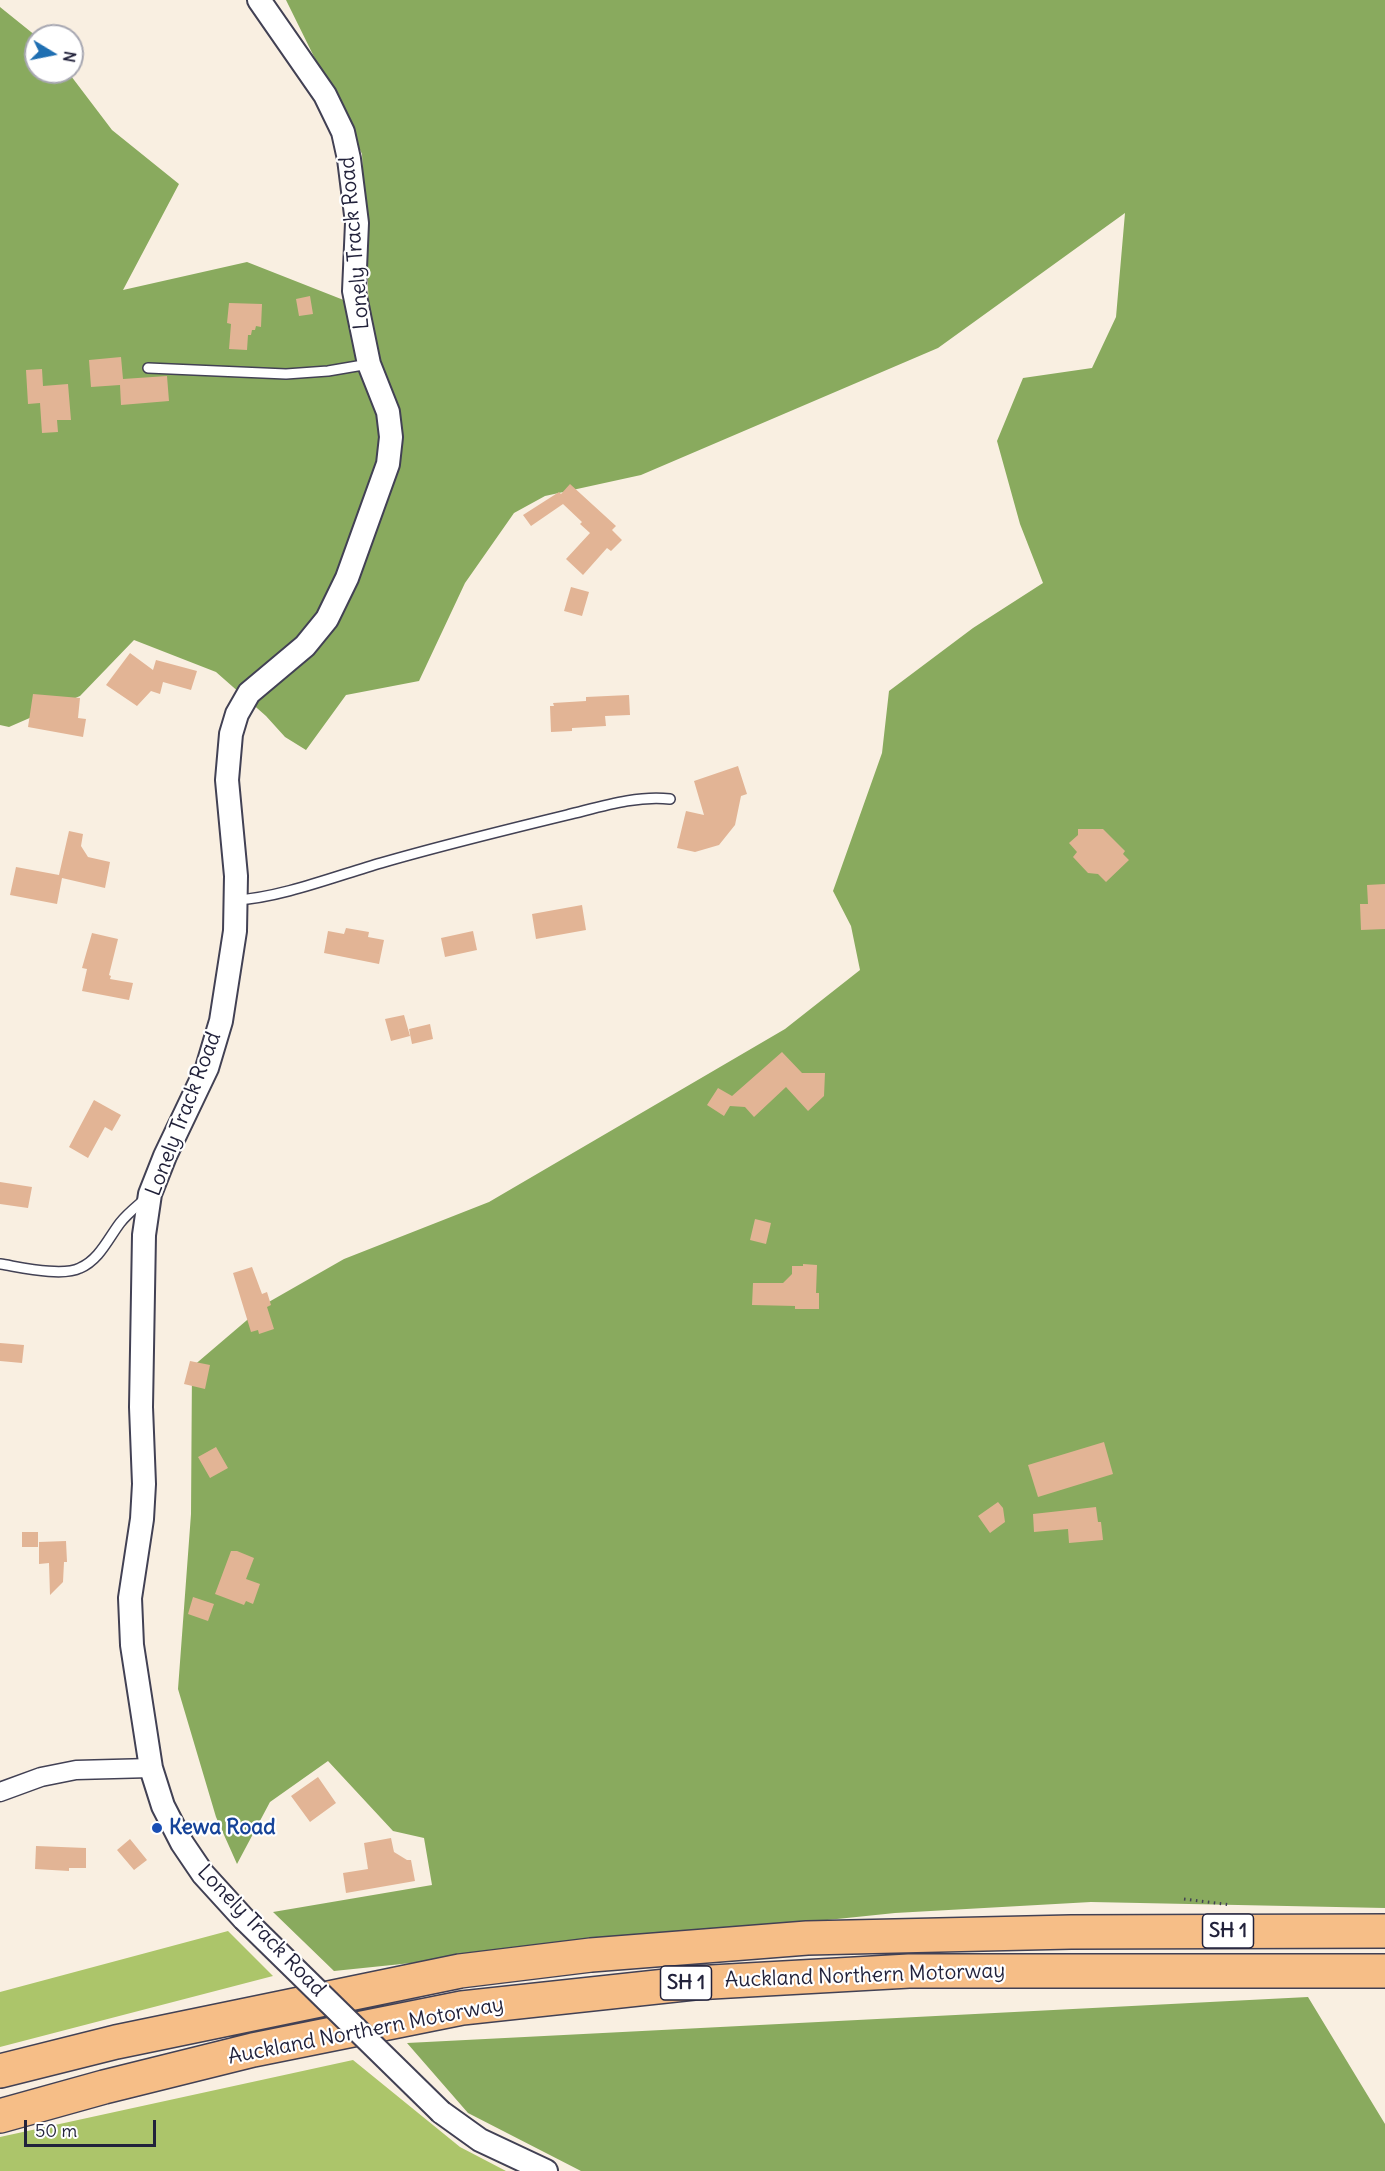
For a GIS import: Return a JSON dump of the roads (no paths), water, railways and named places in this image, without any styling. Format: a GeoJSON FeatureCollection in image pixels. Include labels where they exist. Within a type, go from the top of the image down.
{"type":"FeatureCollection","features":[{"type":"Feature","properties":{"kind":"highway","name":"Auckland Northern Motorway"},"geometry":{"type":"LineString","coordinates":[[0,2071],[116,2042],[460,1971],[591,1955],[807,1938],[1083,1932],[1385,1931]]}},
{"type":"Feature","properties":{"kind":"highway","name":"Auckland Northern Motorway"},"geometry":{"type":"LineString","coordinates":[[0,2116],[104,2087],[253,2050],[462,2008],[682,1984],[909,1971],[1385,1971]]}},
{"type":"Feature","properties":{"kind":"street","name":"Lonely Track Road"},"geometry":{"type":"LineString","coordinates":[[259,0],[325,95],[343,132],[349,159],[357,223],[354,291],[369,364],[388,412],[391,437],[388,464],[347,578],[327,619],[305,646],[249,693],[237,714],[231,734],[227,780],[236,876],[235,931],[221,1021],[207,1068],[165,1156],[150,1194],[144,1235],[141,1407],[144,1484],[142,1519],[130,1598],[132,1645],[151,1768],[163,1806],[182,1843],[203,1874],[244,1919],[441,2112],[480,2140],[546,2171]]}},
{"type":"Feature","properties":{"kind":"street"},"geometry":{"type":"LineString","coordinates":[[0,1792],[41,1777],[76,1770],[151,1768]]}},
{"type":"Feature","properties":{"kind":"lane"},"geometry":{"type":"LineString","coordinates":[[148,368],[286,374],[328,371],[369,364]]}},
{"type":"Feature","properties":{"kind":"lane"},"geometry":{"type":"LineString","coordinates":[[236,900],[249,900],[302,886],[471,837],[620,803],[657,797],[670,799]]}},
{"type":"Feature","properties":{"kind":"lane"},"geometry":{"type":"LineString","coordinates":[[0,1264],[63,1272],[79,1269],[108,1244],[121,1222],[150,1194]]}},
{"type":"Feature","properties":{"kind":"place","name":"Kewa Road"},"geometry":{"type":"Point","coordinates":[157,1828]}}]}
